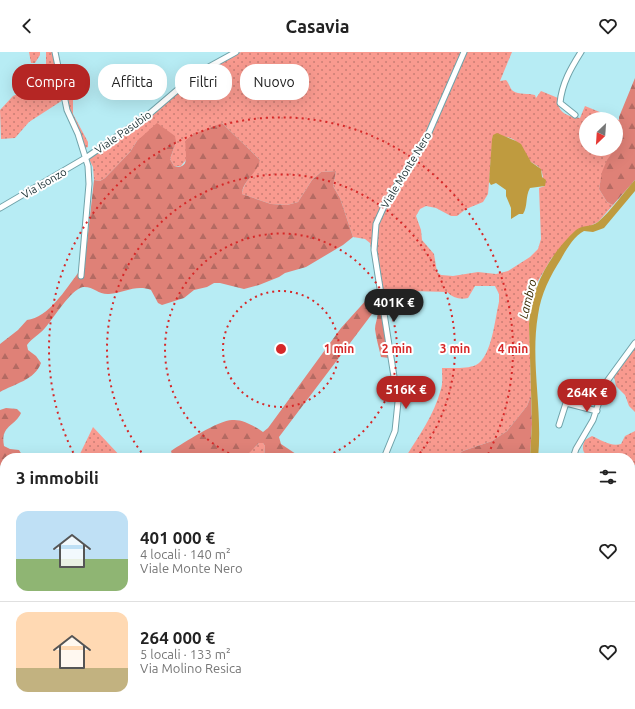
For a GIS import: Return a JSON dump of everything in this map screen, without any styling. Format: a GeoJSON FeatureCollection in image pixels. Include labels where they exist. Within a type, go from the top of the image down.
{"type":"FeatureCollection","features":[{"type":"Feature","properties":{"kind":"street"},"geometry":{"type":"LineString","coordinates":[[55,52],[67,110],[87,157],[89,184],[81,276]]}},
{"type":"Feature","properties":{"kind":"street","name":"Viale Pasubio"},"geometry":{"type":"LineString","coordinates":[[87,157],[148,115],[196,74],[236,52]]}},
{"type":"Feature","properties":{"kind":"street","name":"Viale Monte Nero"},"geometry":{"type":"LineString","coordinates":[[386,453],[395,432],[398,402],[374,250],[376,224],[381,210],[427,137],[464,52]]}},
{"type":"Feature","properties":{"kind":"street"},"geometry":{"type":"LineString","coordinates":[[575,115],[560,103],[561,92],[570,70],[581,52]]}},
{"type":"Feature","properties":{"kind":"street","name":"Via Isonzo"},"geometry":{"type":"LineString","coordinates":[[0,208],[87,157]]}},
{"type":"Feature","properties":{"kind":"street"},"geometry":{"type":"LineString","coordinates":[[575,453],[594,420],[610,376],[635,343]]}},
{"type":"Feature","properties":{"kind":"street"},"geometry":{"type":"LineString","coordinates":[[560,425],[566,403],[597,411]]}},
{"type":"Feature","properties":{"kind":"shaded area"},"geometry":{"type":"Polygon","coordinates":[[[29,52],[40,52],[40,55],[35,63],[31,63],[29,52]]]}},
{"type":"Feature","properties":{"kind":"shaded area"},"geometry":{"type":"Polygon","coordinates":[[[46,52],[53,52],[56,64],[46,64],[46,52]]]}},
{"type":"Feature","properties":{"kind":"shaded area"},"geometry":{"type":"Polygon","coordinates":[[[241,52],[462,52],[420,145],[406,166],[417,154],[464,52],[512,52],[500,81],[506,80],[511,89],[518,93],[535,95],[536,98],[541,91],[558,98],[559,107],[564,113],[579,118],[579,156],[612,156],[605,168],[599,189],[607,202],[613,205],[598,222],[568,240],[551,259],[538,281],[529,309],[531,396],[527,406],[507,431],[492,441],[460,453],[408,453],[426,425],[438,399],[442,387],[442,368],[460,368],[476,365],[486,354],[492,336],[499,302],[499,294],[495,286],[475,286],[468,298],[462,299],[454,297],[447,292],[377,290],[370,243],[365,239],[353,237],[340,198],[333,186],[336,171],[321,172],[312,180],[298,202],[287,205],[271,204],[242,194],[244,186],[256,169],[260,160],[222,123],[187,152],[186,160],[181,166],[174,166],[170,159],[176,142],[137,141],[130,152],[105,178],[100,181],[94,180],[93,167],[89,159],[149,117],[175,95],[175,100],[232,100],[232,64],[219,64],[241,52]],[[493,135],[488,194],[483,202],[466,209],[457,216],[451,216],[436,208],[426,206],[420,209],[416,216],[421,230],[422,240],[434,254],[437,272],[441,275],[453,276],[478,272],[496,274],[508,271],[530,257],[538,249],[541,239],[539,188],[545,186],[542,172],[539,167],[529,160],[519,144],[512,139],[493,135]]]}},
{"type":"Feature","properties":{"kind":"shaded area"},"geometry":{"type":"Polygon","coordinates":[[[12,97],[12,100],[63,100],[29,122],[15,138],[1,139],[0,110],[12,97]]]}},
{"type":"Feature","properties":{"kind":"shaded area"},"geometry":{"type":"Polygon","coordinates":[[[67,100],[73,100],[73,114],[88,142],[88,147],[85,148],[72,121],[67,106],[67,100]]]}},
{"type":"Feature","properties":{"kind":"shaded area"},"geometry":{"type":"Polygon","coordinates":[[[585,106],[600,112],[582,112],[585,106]]]}},
{"type":"Feature","properties":{"kind":"shaded area"},"geometry":{"type":"Polygon","coordinates":[[[497,133],[521,144],[531,162],[541,169],[542,177],[546,180],[545,186],[530,188],[526,208],[523,214],[519,214],[511,219],[511,208],[506,196],[506,190],[496,183],[491,185],[489,182],[492,139],[493,135],[497,133]]]}},
{"type":"Feature","properties":{"kind":"shaded area"},"geometry":{"type":"Polygon","coordinates":[[[635,180],[635,191],[604,228],[593,232],[584,231],[574,240],[553,272],[546,286],[539,307],[535,350],[539,422],[538,453],[530,453],[532,424],[529,324],[533,298],[543,273],[566,240],[578,228],[593,225],[608,213],[635,180]]]}},
{"type":"Feature","properties":{"kind":"shaded area"},"geometry":{"type":"Polygon","coordinates":[[[635,343],[635,412],[629,406],[625,395],[616,386],[613,372],[635,343]]]}},
{"type":"Feature","properties":{"kind":"shaded area"},"geometry":{"type":"Polygon","coordinates":[[[93,427],[117,453],[80,453],[93,427]]]}},
{"type":"Feature","properties":{"kind":"shaded area"},"geometry":{"type":"Polygon","coordinates":[[[635,431],[635,453],[585,453],[583,448],[585,440],[592,436],[606,443],[617,445],[621,444],[625,436],[635,431]]]}},
{"type":"Feature","properties":{"kind":"shaded area"},"geometry":{"type":"Polygon","coordinates":[[[259,443],[263,443],[265,446],[264,453],[244,453],[259,443]]]}},
{"type":"Feature","properties":{"kind":"green space"},"geometry":{"type":"Polygon","coordinates":[[[635,78],[635,180],[613,205],[607,202],[599,189],[602,172],[610,156],[623,156],[623,112],[621,112],[635,78]]]}},
{"type":"Feature","properties":{"kind":"green space"},"geometry":{"type":"Polygon","coordinates":[[[157,123],[175,136],[176,142],[170,159],[174,166],[180,167],[185,162],[186,158],[186,140],[194,134],[222,123],[260,160],[259,165],[245,185],[242,194],[271,204],[287,205],[298,202],[312,180],[321,172],[336,171],[333,186],[340,198],[353,237],[343,245],[306,267],[285,273],[259,285],[244,289],[214,283],[207,287],[194,290],[184,298],[162,305],[158,303],[151,290],[146,288],[135,288],[109,294],[105,294],[87,287],[78,289],[73,293],[45,328],[27,345],[28,350],[36,356],[41,363],[38,369],[29,378],[0,392],[0,344],[18,330],[27,320],[42,314],[56,302],[78,273],[84,270],[94,180],[100,181],[105,178],[130,152],[137,141],[157,123]]]}},
{"type":"Feature","properties":{"kind":"green space"},"geometry":{"type":"Polygon","coordinates":[[[380,292],[389,358],[381,357],[375,329],[378,315],[377,310],[375,310],[279,437],[281,444],[294,453],[264,453],[265,446],[263,443],[259,443],[249,453],[172,453],[171,451],[201,432],[226,421],[236,420],[244,422],[263,432],[268,428],[341,328],[369,297],[380,292]]]}},
{"type":"Feature","properties":{"kind":"green space"},"geometry":{"type":"Polygon","coordinates":[[[531,396],[532,424],[530,453],[460,453],[492,441],[507,431],[527,406],[531,396]]]}},
{"type":"Feature","properties":{"kind":"green space"},"geometry":{"type":"Polygon","coordinates":[[[6,408],[17,409],[21,413],[6,430],[3,439],[4,446],[10,449],[19,450],[21,453],[0,453],[0,410],[6,408]]]}},
{"type":"Feature","properties":{"kind":"water label","name":"Lambro"},"geometry":{"type":"Point","coordinates":[528,299]}}]}
